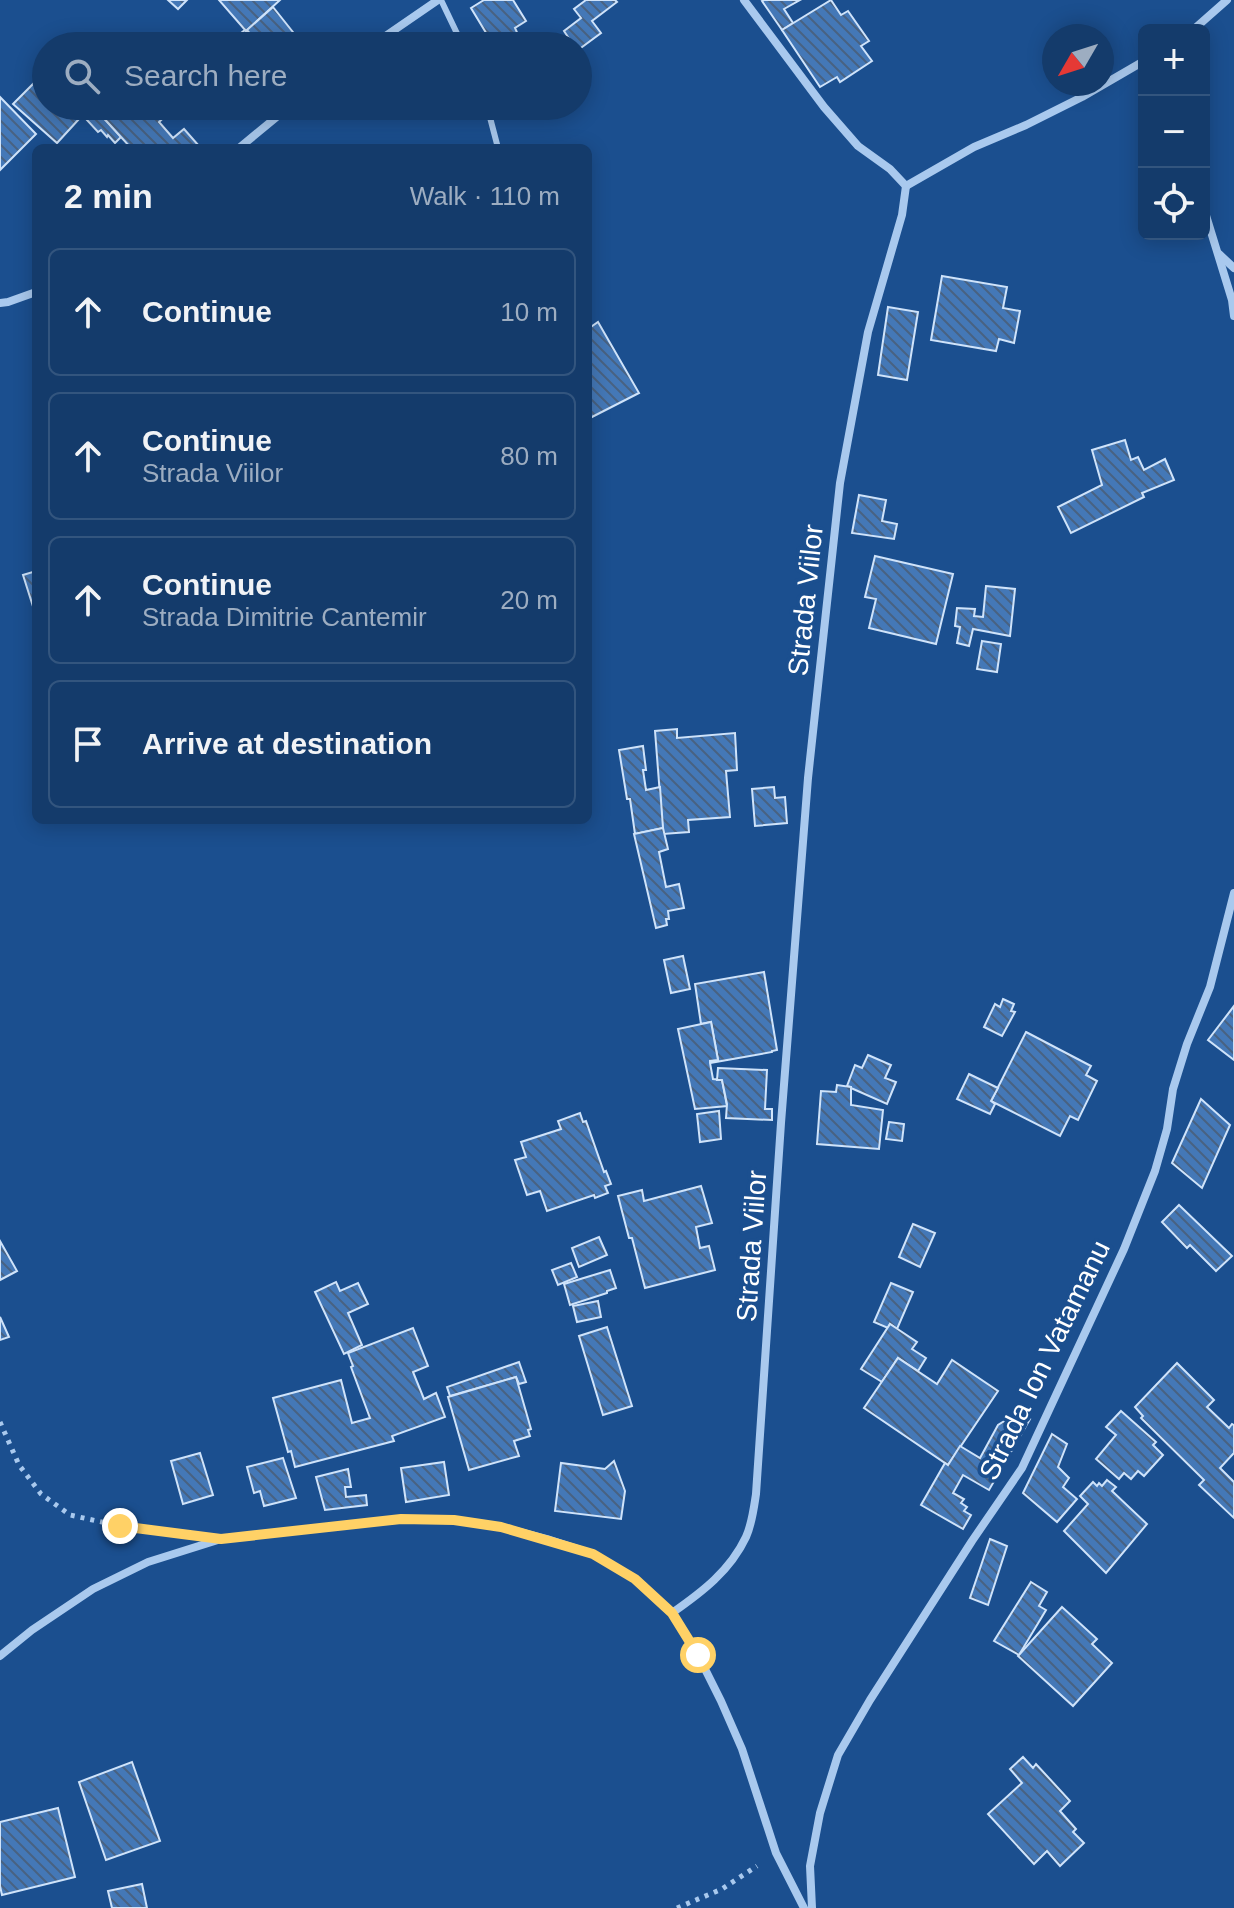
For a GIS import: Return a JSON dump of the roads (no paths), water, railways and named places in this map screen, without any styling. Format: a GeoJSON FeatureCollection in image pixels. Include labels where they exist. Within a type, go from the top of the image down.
{"type":"FeatureCollection","features":[{"type":"Feature","properties":{"kind":"street"},"geometry":{"type":"LineString","coordinates":[[392,32],[440,0]]}},
{"type":"Feature","properties":{"kind":"street"},"geometry":{"type":"LineString","coordinates":[[744,0],[824,107],[858,146],[890,169],[906,186],[974,147],[1082,97],[1138,64]]}},
{"type":"Feature","properties":{"kind":"street"},"geometry":{"type":"LineString","coordinates":[[1200,24],[1227,0]]}},
{"type":"Feature","properties":{"kind":"street"},"geometry":{"type":"LineString","coordinates":[[244,144],[273,120]]}},
{"type":"Feature","properties":{"kind":"street","name":"Strada Viilor"},"geometry":{"type":"LineString","coordinates":[[672,1613],[703,1592],[728,1568],[748,1535],[756,1494],[807,794],[838,498],[868,332],[902,215],[906,186]]}},
{"type":"Feature","properties":{"kind":"street"},"geometry":{"type":"LineString","coordinates":[[1210,227],[1234,316]]}},
{"type":"Feature","properties":{"kind":"street"},"geometry":{"type":"LineString","coordinates":[[1219,254],[1234,268]]}},
{"type":"Feature","properties":{"kind":"street"},"geometry":{"type":"LineString","coordinates":[[0,303],[32,293]]}},
{"type":"Feature","properties":{"kind":"street","name":"Strada Ion Vatamanu"},"geometry":{"type":"LineString","coordinates":[[812,1908],[810,1866],[820,1813],[838,1755],[870,1700],[1022,1468],[1124,1249],[1155,1171],[1167,1129],[1173,1089],[1210,987],[1234,893]]}},
{"type":"Feature","properties":{"kind":"street"},"geometry":{"type":"LineString","coordinates":[[0,1656],[93,1589],[148,1562],[221,1539],[401,1519],[454,1520],[501,1527],[593,1554],[635,1579],[672,1613],[698,1655],[742,1749],[776,1853],[804,1908]]}},
{"type":"Feature","properties":{"kind":"lane"},"geometry":{"type":"LineString","coordinates":[[440,0],[456,32]]}},
{"type":"Feature","properties":{"kind":"lane"},"geometry":{"type":"LineString","coordinates":[[491,120],[497,144]]}}]}
